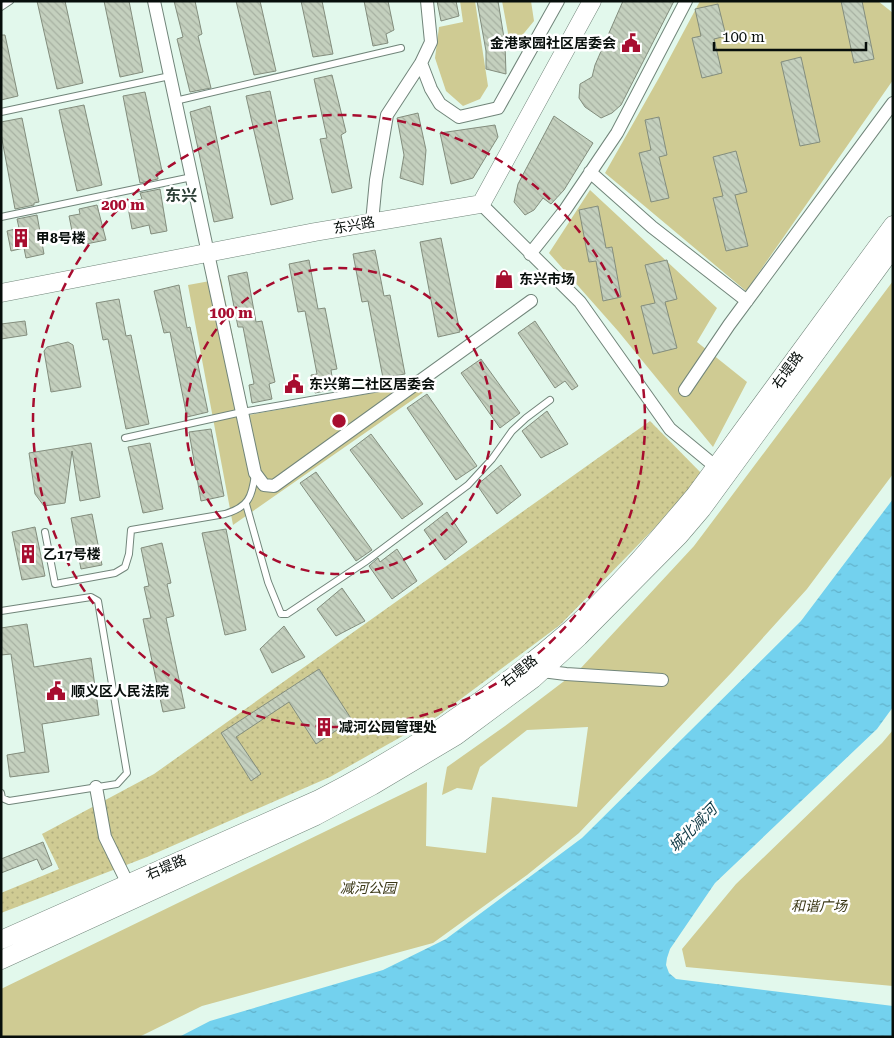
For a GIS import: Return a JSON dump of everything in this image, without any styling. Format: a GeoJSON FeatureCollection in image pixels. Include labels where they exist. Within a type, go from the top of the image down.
{"type":"FeatureCollection","features":[{"type":"Feature","properties":{"kind":"main road"},"geometry":{"type":"LineString","coordinates":[[481,204],[592,1]]}},
{"type":"Feature","properties":{"kind":"main road","name":"东兴路"},"geometry":{"type":"LineString","coordinates":[[1,292],[207,252],[481,204]]}},
{"type":"Feature","properties":{"kind":"main road","name":"右堤路"},"geometry":{"type":"LineString","coordinates":[[1,940],[319,799],[366,775],[454,720],[492,693],[572,628],[669,526],[716,468],[893,225]]}},
{"type":"Feature","properties":{"kind":"main road","name":"右堤路"},"geometry":{"type":"LineString","coordinates":[[1,960],[308,820],[372,786],[456,736],[542,671],[614,604],[702,509],[893,248]]}},
{"type":"Feature","properties":{"kind":"street"},"geometry":{"type":"LineString","coordinates":[[154,1],[255,473],[264,485],[274,486],[531,301]]}},
{"type":"Feature","properties":{"kind":"street"},"geometry":{"type":"LineString","coordinates":[[372,222],[376,180],[387,114],[422,63],[431,42],[428,1]]}},
{"type":"Feature","properties":{"kind":"street"},"geometry":{"type":"LineString","coordinates":[[422,63],[431,89],[440,104],[459,117],[498,108],[558,1]]}},
{"type":"Feature","properties":{"kind":"street"},"geometry":{"type":"LineString","coordinates":[[530,254],[565,210],[617,133],[686,1]]}},
{"type":"Feature","properties":{"kind":"street"},"geometry":{"type":"LineString","coordinates":[[685,390],[747,301],[893,103]]}},
{"type":"Feature","properties":{"kind":"street"},"geometry":{"type":"LineString","coordinates":[[590,172],[652,227],[747,301]]}},
{"type":"Feature","properties":{"kind":"street"},"geometry":{"type":"LineString","coordinates":[[481,204],[580,302],[670,429],[716,468]]}},
{"type":"Feature","properties":{"kind":"street"},"geometry":{"type":"LineString","coordinates":[[542,671],[662,680]]}},
{"type":"Feature","properties":{"kind":"street"},"geometry":{"type":"LineString","coordinates":[[96,787],[105,837],[128,884]]}},
{"type":"Feature","properties":{"kind":"lane"},"geometry":{"type":"LineString","coordinates":[[1,7],[10,1]]}},
{"type":"Feature","properties":{"kind":"lane"},"geometry":{"type":"LineString","coordinates":[[175,100],[401,48]]}},
{"type":"Feature","properties":{"kind":"lane"},"geometry":{"type":"LineString","coordinates":[[1,112],[170,76]]}},
{"type":"Feature","properties":{"kind":"lane"},"geometry":{"type":"LineString","coordinates":[[1,217],[192,177]]}},
{"type":"Feature","properties":{"kind":"lane"},"geometry":{"type":"LineString","coordinates":[[125,438],[242,412],[421,381]]}},
{"type":"Feature","properties":{"kind":"lane"},"geometry":{"type":"LineString","coordinates":[[246,504],[268,582],[281,614],[287,614],[365,562],[468,485],[492,459],[512,431],[550,400]]}},
{"type":"Feature","properties":{"kind":"lane"},"geometry":{"type":"LineString","coordinates":[[45,532],[56,584],[115,573],[125,567],[129,554],[131,530],[239,510],[246,504],[254,488],[255,473]]}},
{"type":"Feature","properties":{"kind":"lane"},"geometry":{"type":"LineString","coordinates":[[1,611],[91,596],[98,601],[127,773],[117,784],[9,801],[2,798],[1,793]]}},
{"type":"Feature","properties":{"kind":"green space"},"geometry":{"type":"Polygon","coordinates":[[[460,1],[475,1],[488,86],[480,99],[463,106],[446,91],[435,58],[439,27],[463,22],[460,1]]]}},
{"type":"Feature","properties":{"kind":"green space"},"geometry":{"type":"Polygon","coordinates":[[[502,1],[531,1],[534,21],[511,49],[502,1]]]}},
{"type":"Feature","properties":{"kind":"green space"},"geometry":{"type":"Polygon","coordinates":[[[700,1],[878,1],[893,13],[893,80],[746,291],[605,173],[700,1]]]}},
{"type":"Feature","properties":{"kind":"green space"},"geometry":{"type":"Polygon","coordinates":[[[590,190],[717,308],[697,342],[747,382],[713,447],[618,331],[549,253],[590,190]]]}},
{"type":"Feature","properties":{"kind":"green space"},"geometry":{"type":"Polygon","coordinates":[[[221,279],[249,415],[389,390],[421,374],[431,387],[233,525],[188,285],[221,279]]]}},
{"type":"Feature","properties":{"kind":"green space","name":"减河公园"},"geometry":{"type":"Polygon","coordinates":[[[893,281],[893,474],[807,589],[733,671],[579,833],[527,875],[433,943],[202,1006],[139,1037],[1,1037],[1,989],[427,782],[426,846],[486,853],[492,797],[577,807],[588,727],[527,730],[480,767],[472,790],[457,788],[442,795],[447,767],[580,669],[694,546],[893,281]]]}},
{"type":"Feature","properties":{"kind":"green space"},"geometry":{"type":"Polygon","coordinates":[[[650,421],[703,475],[677,505],[560,625],[438,716],[330,777],[147,857],[1,913],[1,893],[59,869],[42,834],[154,774],[650,421]]]}},
{"type":"Feature","properties":{"kind":"green space","name":"和谐广场"},"geometry":{"type":"Polygon","coordinates":[[[893,730],[893,986],[686,967],[682,949],[736,884],[882,743],[893,730]]]}},
{"type":"Feature","properties":{"kind":"water","name":"城北减河"},"geometry":{"type":"Polygon","coordinates":[[[893,499],[893,707],[877,729],[715,883],[670,949],[666,965],[669,973],[676,979],[893,1006],[893,1037],[179,1037],[210,1021],[383,970],[446,939],[582,838],[801,621],[893,499]]]}},
{"type":"Feature","properties":{"kind":"building"},"geometry":{"type":"Polygon","coordinates":[[[37,1],[65,1],[83,83],[57,89],[37,1]]]}},
{"type":"Feature","properties":{"kind":"building"},"geometry":{"type":"Polygon","coordinates":[[[104,1],[129,1],[143,72],[120,77],[104,1]]]}},
{"type":"Feature","properties":{"kind":"building"},"geometry":{"type":"Polygon","coordinates":[[[174,1],[195,1],[202,34],[198,36],[211,88],[190,92],[177,39],[183,37],[174,1]]]}},
{"type":"Feature","properties":{"kind":"building"},"geometry":{"type":"Polygon","coordinates":[[[236,1],[260,1],[276,71],[254,75],[236,1]]]}},
{"type":"Feature","properties":{"kind":"building"},"geometry":{"type":"Polygon","coordinates":[[[301,1],[322,1],[333,54],[313,57],[301,1]]]}},
{"type":"Feature","properties":{"kind":"building"},"geometry":{"type":"Polygon","coordinates":[[[364,1],[388,1],[394,30],[386,34],[388,43],[373,46],[364,1]]]}},
{"type":"Feature","properties":{"kind":"building"},"geometry":{"type":"Polygon","coordinates":[[[437,1],[456,1],[459,16],[441,21],[437,1]]]}},
{"type":"Feature","properties":{"kind":"building"},"geometry":{"type":"Polygon","coordinates":[[[477,1],[498,1],[505,44],[506,74],[486,69],[486,51],[477,1]]]}},
{"type":"Feature","properties":{"kind":"building"},"geometry":{"type":"Polygon","coordinates":[[[623,1],[674,1],[621,105],[612,113],[601,118],[585,107],[579,98],[580,84],[592,77],[595,65],[623,1]]]}},
{"type":"Feature","properties":{"kind":"building"},"geometry":{"type":"Polygon","coordinates":[[[841,1],[862,1],[874,59],[854,63],[841,1]]]}},
{"type":"Feature","properties":{"kind":"building"},"geometry":{"type":"Polygon","coordinates":[[[718,4],[726,36],[714,39],[722,73],[702,78],[692,38],[701,36],[695,9],[718,4]]]}},
{"type":"Feature","properties":{"kind":"building"},"geometry":{"type":"Polygon","coordinates":[[[1,35],[5,35],[18,96],[1,100],[1,35]]]}},
{"type":"Feature","properties":{"kind":"building"},"geometry":{"type":"Polygon","coordinates":[[[801,57],[820,142],[800,146],[781,62],[801,57]]]}},
{"type":"Feature","properties":{"kind":"building"},"geometry":{"type":"Polygon","coordinates":[[[332,75],[346,132],[341,135],[352,188],[332,193],[320,139],[327,138],[314,79],[332,75]]]}},
{"type":"Feature","properties":{"kind":"building"},"geometry":{"type":"Polygon","coordinates":[[[270,91],[293,199],[271,205],[246,96],[270,91]]]}},
{"type":"Feature","properties":{"kind":"building"},"geometry":{"type":"Polygon","coordinates":[[[145,92],[162,171],[157,172],[158,179],[140,183],[123,96],[145,92]]]}},
{"type":"Feature","properties":{"kind":"building"},"geometry":{"type":"Polygon","coordinates":[[[84,105],[102,185],[77,191],[59,110],[84,105]]]}},
{"type":"Feature","properties":{"kind":"building"},"geometry":{"type":"Polygon","coordinates":[[[210,106],[233,218],[214,222],[190,112],[210,106]]]}},
{"type":"Feature","properties":{"kind":"building"},"geometry":{"type":"Polygon","coordinates":[[[418,113],[426,150],[423,185],[400,178],[404,155],[397,118],[418,113]]]}},
{"type":"Feature","properties":{"kind":"building"},"geometry":{"type":"Polygon","coordinates":[[[554,116],[593,143],[564,190],[551,204],[543,198],[534,210],[525,215],[514,202],[518,184],[554,116]]]}},
{"type":"Feature","properties":{"kind":"building"},"geometry":{"type":"Polygon","coordinates":[[[659,117],[667,155],[659,157],[669,198],[651,202],[639,153],[651,150],[645,120],[659,117]]]}},
{"type":"Feature","properties":{"kind":"building"},"geometry":{"type":"Polygon","coordinates":[[[22,118],[39,202],[15,209],[1,134],[1,122],[22,118]]]}},
{"type":"Feature","properties":{"kind":"building"},"geometry":{"type":"Polygon","coordinates":[[[495,125],[498,137],[473,178],[451,184],[440,133],[495,125]]]}},
{"type":"Feature","properties":{"kind":"building"},"geometry":{"type":"Polygon","coordinates":[[[736,151],[747,192],[735,195],[748,246],[726,251],[713,198],[723,196],[713,157],[736,151]]]}},
{"type":"Feature","properties":{"kind":"building"},"geometry":{"type":"Polygon","coordinates":[[[160,189],[167,231],[151,234],[149,225],[132,229],[127,202],[142,199],[140,193],[160,189]]]}},
{"type":"Feature","properties":{"kind":"building"},"geometry":{"type":"Polygon","coordinates":[[[97,205],[106,240],[86,244],[85,238],[74,241],[69,216],[80,214],[79,209],[97,205]]]}},
{"type":"Feature","properties":{"kind":"building"},"geometry":{"type":"Polygon","coordinates":[[[598,206],[606,248],[612,247],[621,297],[603,301],[596,261],[589,262],[579,210],[598,206]]]}},
{"type":"Feature","properties":{"kind":"building","name":"甲8号楼"},"geometry":{"type":"Polygon","coordinates":[[[37,215],[44,254],[26,258],[24,248],[11,251],[7,231],[19,228],[17,219],[37,215]]]}},
{"type":"Feature","properties":{"kind":"building"},"geometry":{"type":"Polygon","coordinates":[[[441,238],[460,332],[438,337],[420,242],[441,238]]]}},
{"type":"Feature","properties":{"kind":"building"},"geometry":{"type":"Polygon","coordinates":[[[375,250],[384,296],[390,295],[405,374],[383,378],[368,301],[362,302],[353,254],[375,250]]]}},
{"type":"Feature","properties":{"kind":"building"},"geometry":{"type":"Polygon","coordinates":[[[309,260],[318,309],[325,308],[337,369],[331,370],[334,389],[315,393],[311,375],[317,374],[305,311],[298,312],[289,264],[309,260]]]}},
{"type":"Feature","properties":{"kind":"building"},"geometry":{"type":"Polygon","coordinates":[[[667,260],[677,299],[665,302],[677,348],[653,354],[641,306],[655,303],[645,265],[667,260]]]}},
{"type":"Feature","properties":{"kind":"building"},"geometry":{"type":"Polygon","coordinates":[[[247,272],[256,322],[262,321],[275,382],[269,384],[272,399],[252,403],[249,385],[254,384],[243,327],[238,327],[228,276],[247,272]]]}},
{"type":"Feature","properties":{"kind":"building"},"geometry":{"type":"Polygon","coordinates":[[[179,285],[187,328],[190,327],[208,412],[187,417],[170,332],[164,333],[154,291],[179,285]]]}},
{"type":"Feature","properties":{"kind":"building"},"geometry":{"type":"Polygon","coordinates":[[[119,299],[126,336],[131,335],[149,424],[126,429],[108,339],[103,340],[96,303],[119,299]]]}},
{"type":"Feature","properties":{"kind":"building"},"geometry":{"type":"Polygon","coordinates":[[[25,321],[27,335],[1,339],[1,324],[25,321]]]}},
{"type":"Feature","properties":{"kind":"building"},"geometry":{"type":"Polygon","coordinates":[[[535,321],[578,386],[572,390],[565,381],[555,388],[518,333],[535,321]]]}},
{"type":"Feature","properties":{"kind":"building"},"geometry":{"type":"Polygon","coordinates":[[[68,342],[73,345],[81,387],[51,392],[44,351],[47,347],[68,342]]]}},
{"type":"Feature","properties":{"kind":"building"},"geometry":{"type":"Polygon","coordinates":[[[481,359],[520,413],[500,428],[461,373],[481,359]]]}},
{"type":"Feature","properties":{"kind":"building"},"geometry":{"type":"Polygon","coordinates":[[[427,394],[477,466],[456,480],[407,408],[427,394]]]}},
{"type":"Feature","properties":{"kind":"building"},"geometry":{"type":"Polygon","coordinates":[[[547,411],[568,444],[541,458],[522,431],[547,411]]]}},
{"type":"Feature","properties":{"kind":"building"},"geometry":{"type":"Polygon","coordinates":[[[211,429],[224,496],[201,501],[189,432],[211,429]]]}},
{"type":"Feature","properties":{"kind":"building"},"geometry":{"type":"Polygon","coordinates":[[[371,434],[423,504],[402,519],[350,450],[371,434]]]}},
{"type":"Feature","properties":{"kind":"building"},"geometry":{"type":"Polygon","coordinates":[[[91,443],[100,497],[80,501],[72,451],[65,503],[44,506],[35,494],[29,453],[91,443]]]}},
{"type":"Feature","properties":{"kind":"building"},"geometry":{"type":"Polygon","coordinates":[[[150,443],[163,509],[143,513],[128,447],[150,443]]]}},
{"type":"Feature","properties":{"kind":"building"},"geometry":{"type":"Polygon","coordinates":[[[501,465],[521,495],[497,514],[477,485],[501,465]]]}},
{"type":"Feature","properties":{"kind":"building"},"geometry":{"type":"Polygon","coordinates":[[[316,472],[372,550],[356,561],[300,483],[316,472]]]}},
{"type":"Feature","properties":{"kind":"building"},"geometry":{"type":"Polygon","coordinates":[[[447,512],[467,542],[445,560],[424,530],[447,512]]]}},
{"type":"Feature","properties":{"kind":"building"},"geometry":{"type":"Polygon","coordinates":[[[92,514],[102,565],[81,569],[71,518],[92,514]]]}},
{"type":"Feature","properties":{"kind":"building","name":"乙17号楼"},"geometry":{"type":"Polygon","coordinates":[[[35,527],[45,576],[22,580],[12,532],[35,527]]]}},
{"type":"Feature","properties":{"kind":"building"},"geometry":{"type":"Polygon","coordinates":[[[226,529],[246,630],[225,635],[202,533],[226,529]]]}},
{"type":"Feature","properties":{"kind":"building"},"geometry":{"type":"Polygon","coordinates":[[[162,543],[171,583],[167,584],[174,616],[166,618],[185,708],[163,712],[143,619],[151,618],[144,587],[149,586],[141,548],[162,543]]]}},
{"type":"Feature","properties":{"kind":"building"},"geometry":{"type":"Polygon","coordinates":[[[397,549],[417,581],[392,599],[369,566],[378,558],[380,562],[397,549]]]}},
{"type":"Feature","properties":{"kind":"building"},"geometry":{"type":"Polygon","coordinates":[[[342,588],[365,621],[336,636],[317,609],[342,588]]]}},
{"type":"Feature","properties":{"kind":"building","name":"顺义区人民法院"},"geometry":{"type":"Polygon","coordinates":[[[27,624],[34,667],[91,658],[99,715],[42,724],[49,772],[10,777],[7,755],[25,752],[11,654],[1,655],[1,628],[27,624]]]}},
{"type":"Feature","properties":{"kind":"building"},"geometry":{"type":"Polygon","coordinates":[[[284,626],[305,657],[272,673],[260,649],[284,626]]]}},
{"type":"Feature","properties":{"kind":"building","name":"减河公园管理处"},"geometry":{"type":"Polygon","coordinates":[[[319,669],[352,720],[316,744],[289,702],[236,737],[261,774],[251,781],[221,733],[319,669]]]}},
{"type":"Feature","properties":{"kind":"building"},"geometry":{"type":"Polygon","coordinates":[[[43,842],[52,865],[42,870],[37,859],[1,873],[1,859],[43,842]]]}},
{"type":"Feature","properties":{"kind":"place","name":"金港家园社区居委会"},"geometry":{"type":"Point","coordinates":[631,43]}},
{"type":"Feature","properties":{"kind":"place","name":"甲8号楼"},"geometry":{"type":"Point","coordinates":[21,238]}},
{"type":"Feature","properties":{"kind":"place","name":"东兴市场"},"geometry":{"type":"Point","coordinates":[504,279]}},
{"type":"Feature","properties":{"kind":"place","name":"东兴第二社区居委会"},"geometry":{"type":"Point","coordinates":[294,384]}},
{"type":"Feature","properties":{"kind":"place","name":"乙17号楼"},"geometry":{"type":"Point","coordinates":[28,554]}},
{"type":"Feature","properties":{"kind":"place","name":"顺义区人民法院"},"geometry":{"type":"Point","coordinates":[56,691]}},
{"type":"Feature","properties":{"kind":"place","name":"减河公园管理处"},"geometry":{"type":"Point","coordinates":[324,727]}},
{"type":"Feature","properties":{"kind":"district","name":"东兴"},"geometry":{"type":"Point","coordinates":[181,195]}}]}
